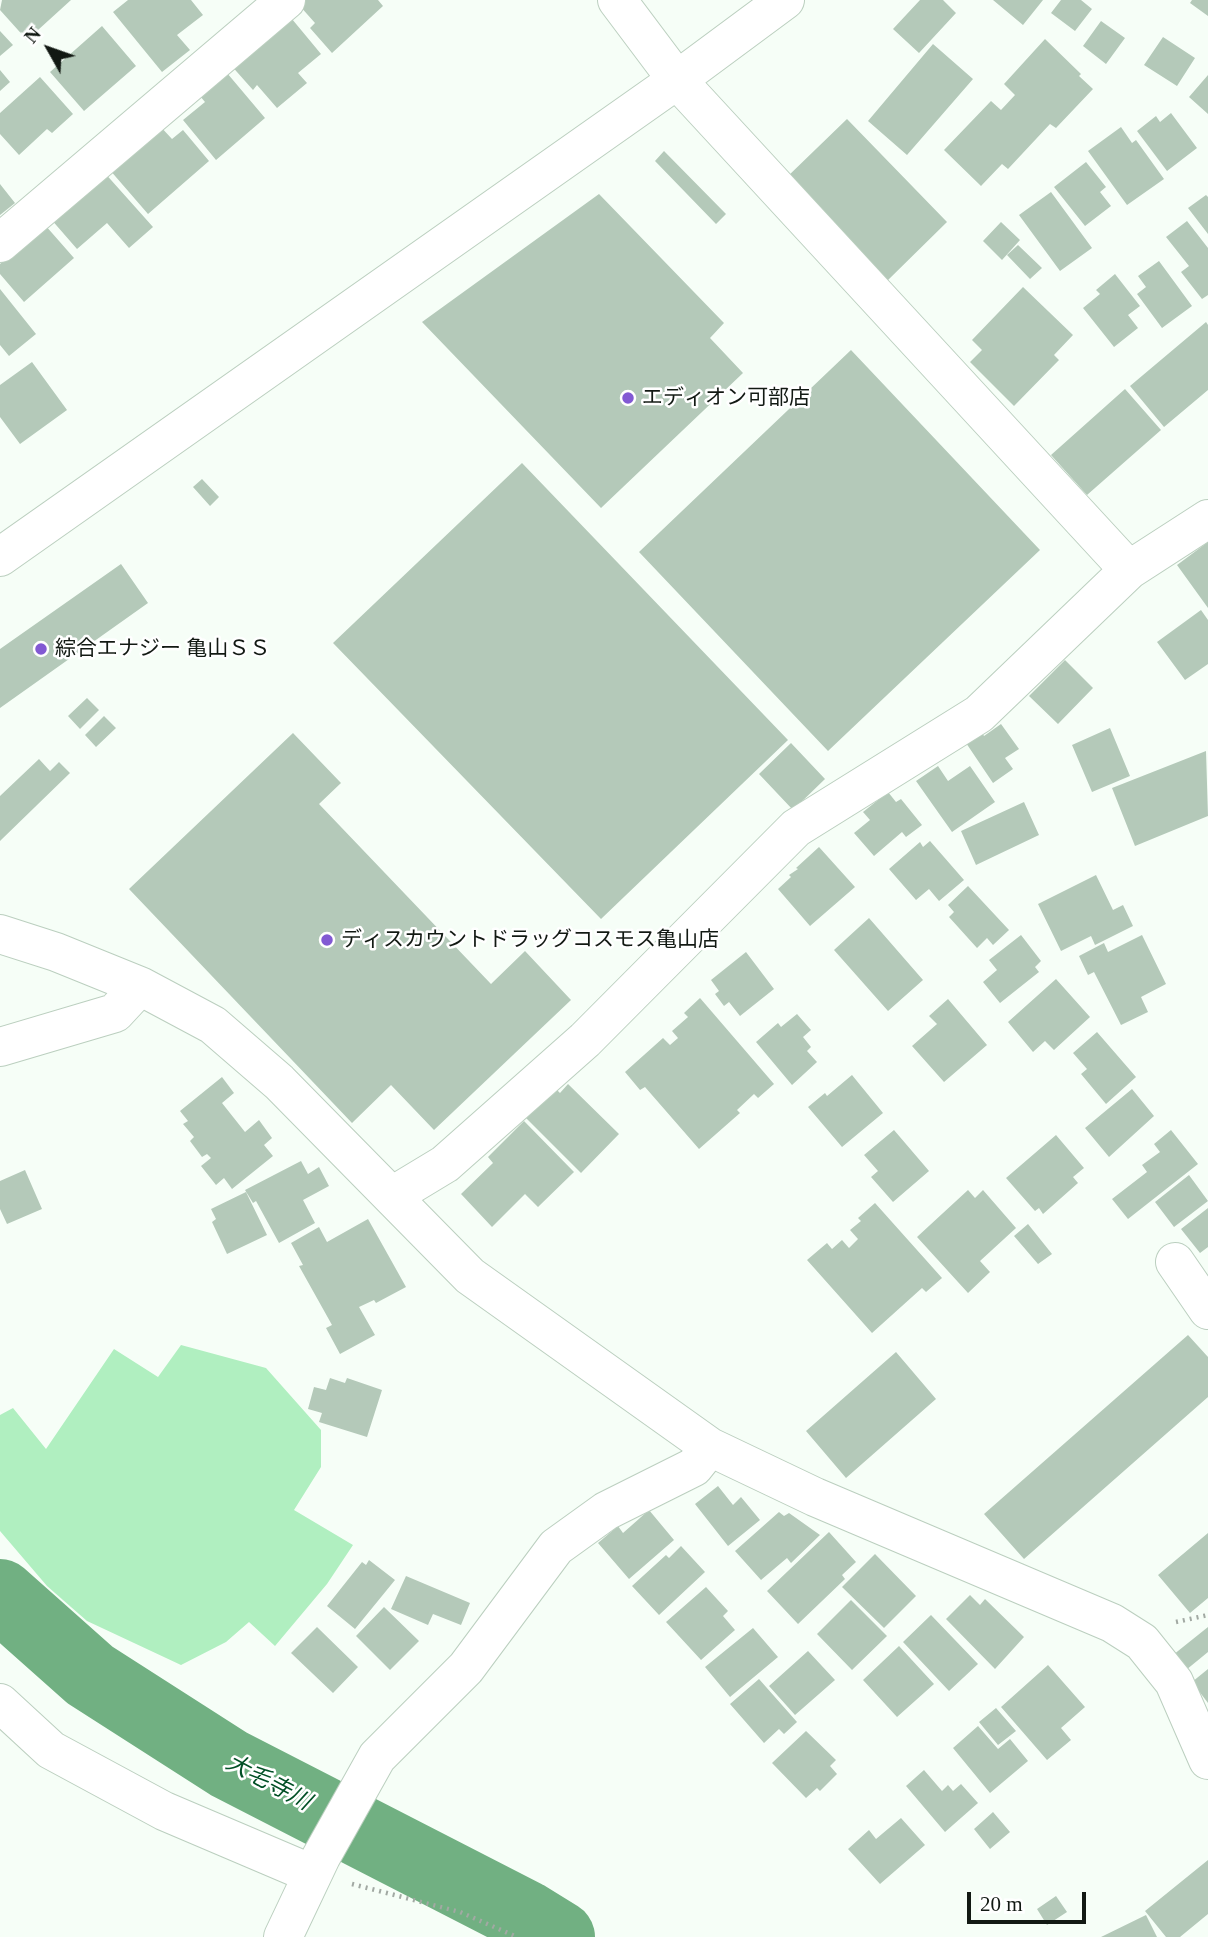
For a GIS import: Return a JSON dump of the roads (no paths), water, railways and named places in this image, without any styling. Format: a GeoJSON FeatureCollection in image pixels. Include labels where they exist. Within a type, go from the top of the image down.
{"type":"FeatureCollection","features":[{"type":"Feature","properties":{"kind":"street"},"geometry":{"type":"LineString","coordinates":[[0,243],[286,0]]}},
{"type":"Feature","properties":{"kind":"street"},"geometry":{"type":"LineString","coordinates":[[617,0],[677,80],[1129,570]]}},
{"type":"Feature","properties":{"kind":"street"},"geometry":{"type":"LineString","coordinates":[[0,557],[677,80],[785,0]]}},
{"type":"Feature","properties":{"kind":"street"},"geometry":{"type":"LineString","coordinates":[[392,1196],[445,1164],[585,1040],[796,828],[979,714],[1129,570],[1208,519]]}},
{"type":"Feature","properties":{"kind":"street"},"geometry":{"type":"LineString","coordinates":[[0,934],[56,952],[140,986],[213,1025],[279,1082],[470,1276],[710,1447],[815,1497],[1112,1623],[1142,1642],[1174,1682],[1208,1760]]}},
{"type":"Feature","properties":{"kind":"street"},"geometry":{"type":"LineString","coordinates":[[0,1047],[115,1013],[140,986]]}},
{"type":"Feature","properties":{"kind":"street"},"geometry":{"type":"LineString","coordinates":[[1175,1262],[1208,1310]]}},
{"type":"Feature","properties":{"kind":"street"},"geometry":{"type":"LineString","coordinates":[[283,1937],[317,1865],[377,1757],[466,1668],[556,1548],[606,1511],[694,1467],[710,1447]]}},
{"type":"Feature","properties":{"kind":"street"},"geometry":{"type":"LineString","coordinates":[[0,1703],[51,1750],[164,1811],[317,1865]]}},
{"type":"Feature","properties":{"kind":"waterway","name":"大毛寺川"},"geometry":{"type":"LineString","coordinates":[[0,1595],[90,1675],[229,1764],[525,1916],[559,1937]]}},
{"type":"Feature","properties":{"kind":"place","name":"エディオン可部店"},"geometry":{"type":"Point","coordinates":[628,398]}},
{"type":"Feature","properties":{"kind":"place","name":"綜合エナジー 亀山ＳＳ"},"geometry":{"type":"Point","coordinates":[41,649]}},
{"type":"Feature","properties":{"kind":"place","name":"ディスカウントドラッグコスモス亀山店"},"geometry":{"type":"Point","coordinates":[327,940]}}]}
